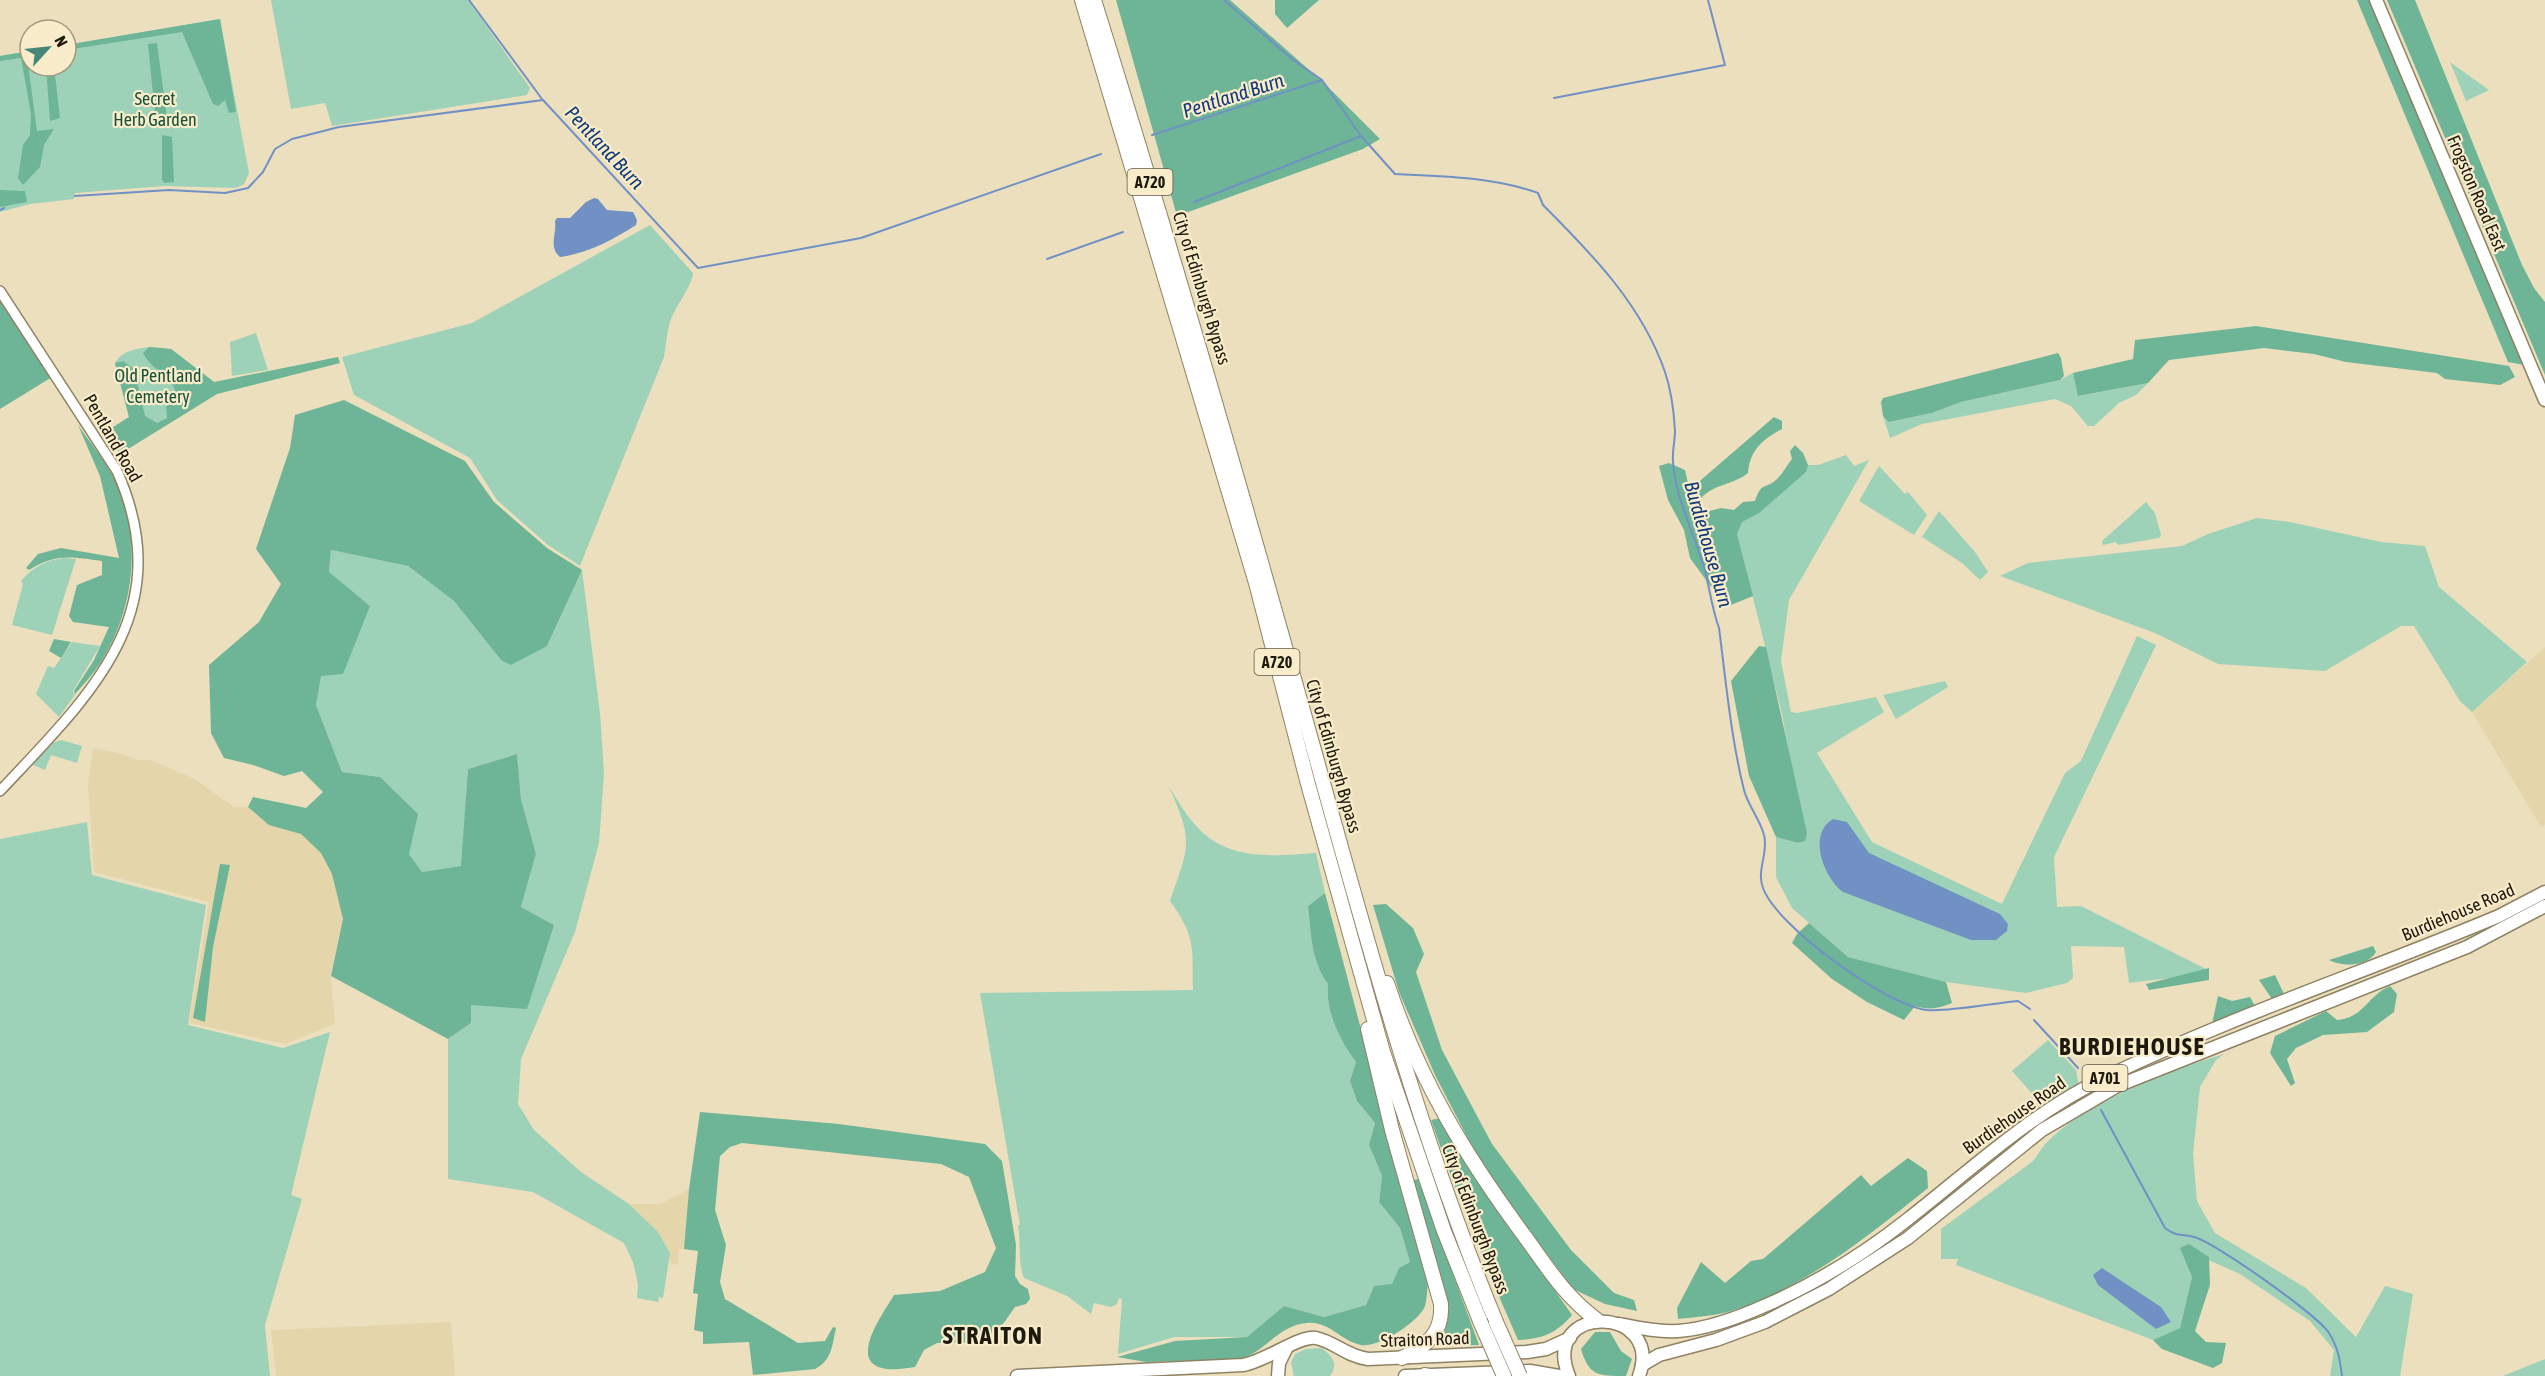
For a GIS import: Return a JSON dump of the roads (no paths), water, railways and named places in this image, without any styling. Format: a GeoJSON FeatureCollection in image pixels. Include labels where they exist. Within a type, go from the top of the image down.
{"type":"FeatureCollection","features":[{"type":"Feature","properties":{"kind":"highway","name":"City of Edinburgh Bypass"},"geometry":{"type":"LineString","coordinates":[[1082,0],[1256,584],[1308,784],[1406,1123],[1444,1231],[1504,1376]]}},
{"type":"Feature","properties":{"kind":"highway","name":"City of Edinburgh Bypass"},"geometry":{"type":"LineString","coordinates":[[1094,0],[1206,365],[1383,998],[1422,1124],[1438,1174],[1496,1322],[1520,1376]]}},
{"type":"Feature","properties":{"kind":"highway"},"geometry":{"type":"LineString","coordinates":[[1308,784],[1392,1130],[1441,1304],[1440,1324],[1430,1341],[1424,1347],[1402,1358]]}},
{"type":"Feature","properties":{"kind":"highway"},"geometry":{"type":"LineString","coordinates":[[1336,827],[1394,1002],[1446,1120],[1472,1164],[1564,1291],[1597,1320]]}},
{"type":"Feature","properties":{"kind":"main road","name":"Frogston Road East"},"geometry":{"type":"LineString","coordinates":[[2376,0],[2545,400]]}},
{"type":"Feature","properties":{"kind":"main road","name":"Burdiehouse Road"},"geometry":{"type":"LineString","coordinates":[[1619,1324],[1661,1330],[1695,1329],[1728,1320],[1779,1299],[1822,1277],[1881,1238],[2013,1133],[2082,1089],[2188,1041],[2499,916],[2545,892]]}},
{"type":"Feature","properties":{"kind":"main road","name":"Burdiehouse Road"},"geometry":{"type":"LineString","coordinates":[[1640,1371],[1659,1355],[1716,1340],[1765,1322],[1829,1289],[1908,1238],[2042,1130],[2117,1086],[2467,947],[2545,906]]}},
{"type":"Feature","properties":{"kind":"main road","name":"Straiton Road"},"geometry":{"type":"LineString","coordinates":[[1017,1376],[1243,1365],[1262,1360],[1300,1340],[1317,1338],[1357,1357],[1402,1358],[1539,1351],[1570,1338],[1585,1324],[1597,1320]]}},
{"type":"Feature","properties":{"kind":"main road","name":"A701"},"geometry":{"type":"LineString","coordinates":[[1597,1320],[1619,1324],[1636,1339],[1640,1371]]}},
{"type":"Feature","properties":{"kind":"main road"},"geometry":{"type":"LineString","coordinates":[[1569,1376],[1565,1361],[1570,1338]]}},
{"type":"Feature","properties":{"kind":"main road"},"geometry":{"type":"LineString","coordinates":[[1278,1376],[1279,1362],[1287,1348]]}},
{"type":"Feature","properties":{"kind":"main road","name":"Straiton Road"},"geometry":{"type":"LineString","coordinates":[[1405,1376],[1530,1371],[1559,1376]]}},
{"type":"Feature","properties":{"kind":"street","name":"Pentland Road"},"geometry":{"type":"LineString","coordinates":[[0,291],[117,471],[128,495],[136,526],[138,559],[131,611],[115,653],[98,681],[0,791]]}},
{"type":"Feature","properties":{"kind":"water"},"geometry":{"type":"Polygon","coordinates":[[[594,198],[598,199],[607,210],[633,212],[637,220],[636,225],[600,245],[560,257],[554,249],[555,221],[557,218],[570,218],[586,202],[594,198]]]}},
{"type":"Feature","properties":{"kind":"water"},"geometry":{"type":"Polygon","coordinates":[[[1833,819],[1847,822],[1869,853],[2000,914],[2008,924],[2007,931],[1996,940],[1971,940],[1843,892],[1830,877],[1821,856],[1821,835],[1825,826],[1833,819]]]}},
{"type":"Feature","properties":{"kind":"water"},"geometry":{"type":"Polygon","coordinates":[[[2102,1268],[2161,1307],[2171,1322],[2156,1329],[2098,1285],[2093,1275],[2102,1268]]]}},
{"type":"Feature","properties":{"kind":"waterway"},"geometry":{"type":"LineString","coordinates":[[469,0],[542,99]]}},
{"type":"Feature","properties":{"kind":"waterway","name":"Burdiehouse Burn"},"geometry":{"type":"LineString","coordinates":[[1224,0],[1292,59],[1322,80],[1361,136],[1395,174],[1485,180],[1538,193],[1543,205],[1580,242],[1614,282],[1643,325],[1655,348],[1669,386],[1675,431],[1673,458],[1675,475],[1705,571],[1719,628],[1739,770],[1746,796],[1764,835],[1765,848],[1761,881],[1772,904],[1789,923],[1835,962],[1886,994],[1909,1005],[1936,1010],[2018,1001],[2030,1009]]}},
{"type":"Feature","properties":{"kind":"waterway"},"geometry":{"type":"LineString","coordinates":[[1554,98],[1725,65],[1708,0]]}},
{"type":"Feature","properties":{"kind":"waterway","name":"Pentland Burn"},"geometry":{"type":"LineString","coordinates":[[1152,135],[1322,80]]}},
{"type":"Feature","properties":{"kind":"waterway","name":"Pentland Burn"},"geometry":{"type":"LineString","coordinates":[[75,196],[169,190],[225,193],[248,188],[263,172],[275,149],[292,139],[339,127],[543,100],[698,268],[861,238],[1101,154]]}},
{"type":"Feature","properties":{"kind":"waterway"},"geometry":{"type":"LineString","coordinates":[[1194,202],[1361,136]]}},
{"type":"Feature","properties":{"kind":"waterway","name":"Pentland Burn"},"geometry":{"type":"LineString","coordinates":[[0,210],[4,208]]}},
{"type":"Feature","properties":{"kind":"waterway"},"geometry":{"type":"LineString","coordinates":[[1047,259],[1123,232]]}},
{"type":"Feature","properties":{"kind":"waterway","name":"Burdiehouse Burn"},"geometry":{"type":"LineString","coordinates":[[2034,1020],[2078,1068]]}},
{"type":"Feature","properties":{"kind":"waterway","name":"Burdiehouse Burn"},"geometry":{"type":"LineString","coordinates":[[2101,1110],[2165,1228],[2177,1234],[2194,1237],[2222,1251],[2306,1311],[2332,1338],[2342,1376]]}},
{"type":"Feature","properties":{"kind":"district","name":"BURDIEHOUSE"},"geometry":{"type":"Point","coordinates":[2132,1046]}},
{"type":"Feature","properties":{"kind":"district","name":"STRAITON"},"geometry":{"type":"Point","coordinates":[993,1335]}},
{"type":"Feature","properties":{"kind":"park label","name":"Secret Herb Garden"},"geometry":{"type":"Point","coordinates":[155,108]}},
{"type":"Feature","properties":{"kind":"park label","name":"Old Pentland Cemetery"},"geometry":{"type":"Point","coordinates":[158,385]}}]}
